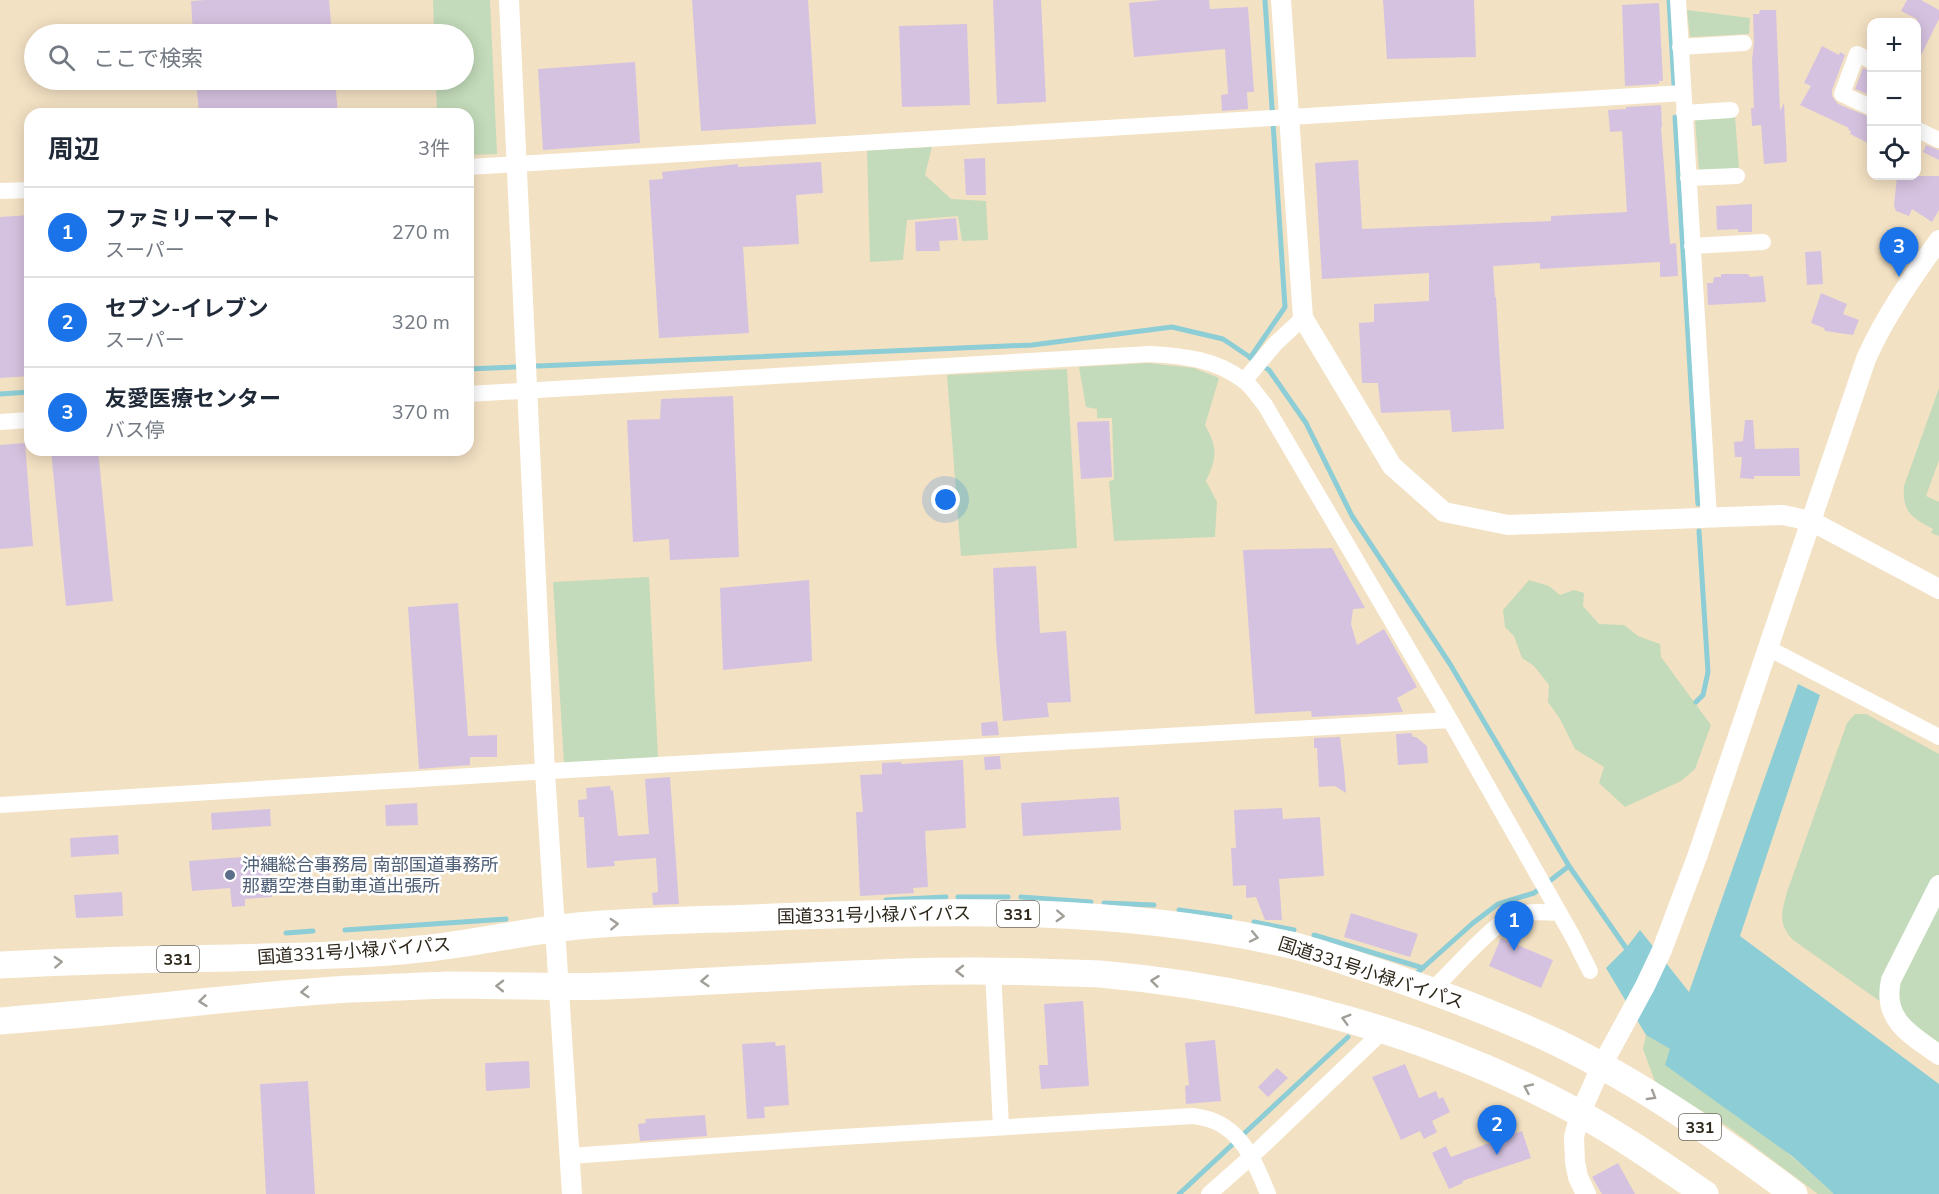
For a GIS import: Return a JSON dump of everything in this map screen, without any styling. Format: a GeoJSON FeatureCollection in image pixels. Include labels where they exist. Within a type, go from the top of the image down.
{"type":"FeatureCollection","features":[{"type":"Feature","properties":{"kind":"highway","name":"国道331号小禄バイパス"},"geometry":{"type":"LineString","coordinates":[[0,965],[356,954],[422,949],[581,926],[868,913],[963,912],[1099,918],[1166,924],[1238,934],[1300,947],[1433,991],[1514,1023],[1554,1041],[1654,1097],[1747,1159],[1794,1194]]}},
{"type":"Feature","properties":{"kind":"highway","name":"国道331号小禄バイパス"},"geometry":{"type":"LineString","coordinates":[[0,1021],[261,995],[444,985],[612,986],[763,977],[933,971],[1097,974],[1221,990],[1307,1009],[1384,1030],[1492,1071],[1580,1114],[1635,1147],[1705,1194]]}},
{"type":"Feature","properties":{"kind":"street"},"geometry":{"type":"LineString","coordinates":[[509,0],[545,772],[572,1194]]}},
{"type":"Feature","properties":{"kind":"street"},"geometry":{"type":"LineString","coordinates":[[1281,0],[1303,318],[1392,466],[1444,512],[1508,525],[1783,515],[1811,521],[1939,589]]}},
{"type":"Feature","properties":{"kind":"street"},"geometry":{"type":"LineString","coordinates":[[1678,0],[1709,518]]}},
{"type":"Feature","properties":{"kind":"street"},"geometry":{"type":"LineString","coordinates":[[1680,47],[1744,43]]}},
{"type":"Feature","properties":{"kind":"street"},"geometry":{"type":"LineString","coordinates":[[1867,59],[1857,54],[1842,94],[1867,106]]}},
{"type":"Feature","properties":{"kind":"street"},"geometry":{"type":"LineString","coordinates":[[474,166],[1683,93]]}},
{"type":"Feature","properties":{"kind":"street"},"geometry":{"type":"LineString","coordinates":[[1684,113],[1731,110]]}},
{"type":"Feature","properties":{"kind":"street"},"geometry":{"type":"LineString","coordinates":[[1921,131],[1939,140]]}},
{"type":"Feature","properties":{"kind":"street"},"geometry":{"type":"LineString","coordinates":[[1688,178],[1737,176]]}},
{"type":"Feature","properties":{"kind":"street"},"geometry":{"type":"LineString","coordinates":[[0,192],[24,190]]}},
{"type":"Feature","properties":{"kind":"street"},"geometry":{"type":"LineString","coordinates":[[1586,1194],[1578,1177],[1575,1156],[1574,1137],[1580,1114],[1601,1066],[1662,951],[1866,359],[1892,310],[1939,240]]}},
{"type":"Feature","properties":{"kind":"street"},"geometry":{"type":"LineString","coordinates":[[1692,246],[1764,242]]}},
{"type":"Feature","properties":{"kind":"street"},"geometry":{"type":"LineString","coordinates":[[1244,381],[1275,344],[1303,318]]}},
{"type":"Feature","properties":{"kind":"street"},"geometry":{"type":"LineString","coordinates":[[474,394],[1150,354],[1187,356],[1217,365],[1244,381],[1265,405],[1450,720],[1590,971]]}},
{"type":"Feature","properties":{"kind":"street"},"geometry":{"type":"LineString","coordinates":[[0,422],[24,420]]}},
{"type":"Feature","properties":{"kind":"street"},"geometry":{"type":"LineString","coordinates":[[1768,648],[1939,737]]}},
{"type":"Feature","properties":{"kind":"street"},"geometry":{"type":"LineString","coordinates":[[0,805],[1450,720]]}},
{"type":"Feature","properties":{"kind":"street"},"geometry":{"type":"LineString","coordinates":[[1939,885],[1891,980],[1888,992],[1889,1005],[1900,1024],[1939,1055]]}},
{"type":"Feature","properties":{"kind":"street"},"geometry":{"type":"LineString","coordinates":[[1433,991],[1499,924],[1515,915],[1556,908]]}},
{"type":"Feature","properties":{"kind":"street"},"geometry":{"type":"LineString","coordinates":[[993,971],[1001,1126]]}},
{"type":"Feature","properties":{"kind":"street"},"geometry":{"type":"LineString","coordinates":[[1209,1194],[1250,1153],[1384,1030]]}},
{"type":"Feature","properties":{"kind":"street"},"geometry":{"type":"LineString","coordinates":[[570,1156],[1001,1126],[1192,1116],[1211,1119],[1231,1132],[1250,1153],[1268,1194]]}},
{"type":"Feature","properties":{"kind":"green space"},"geometry":{"type":"Polygon","coordinates":[[[433,0],[490,0],[497,154],[474,155],[474,108],[437,108],[436,90],[474,90],[474,24],[434,24],[433,0]]]}},
{"type":"Feature","properties":{"kind":"green space"},"geometry":{"type":"Polygon","coordinates":[[[1687,10],[1750,18],[1749,34],[1690,37],[1687,10]]]}},
{"type":"Feature","properties":{"kind":"green space"},"geometry":{"type":"Polygon","coordinates":[[[1735,117],[1739,168],[1699,171],[1695,119],[1735,117]]]}},
{"type":"Feature","properties":{"kind":"green space"},"geometry":{"type":"Polygon","coordinates":[[[932,147],[925,175],[951,199],[986,201],[988,240],[962,241],[958,216],[907,220],[903,260],[870,262],[867,150],[932,147]]]}},
{"type":"Feature","properties":{"kind":"green space"},"geometry":{"type":"Polygon","coordinates":[[[1148,363],[1194,368],[1219,378],[1205,425],[1214,446],[1214,459],[1206,481],[1217,502],[1215,537],[1114,541],[1109,481],[1114,480],[1112,418],[1097,418],[1097,409],[1086,407],[1079,367],[1148,363]]]}},
{"type":"Feature","properties":{"kind":"green space"},"geometry":{"type":"Polygon","coordinates":[[[1067,369],[1077,548],[961,556],[947,375],[1067,369]]]}},
{"type":"Feature","properties":{"kind":"green space"},"geometry":{"type":"Polygon","coordinates":[[[1939,388],[1939,460],[1926,496],[1939,502],[1939,536],[1931,533],[1933,529],[1910,513],[1905,502],[1904,486],[1939,388]]]}},
{"type":"Feature","properties":{"kind":"green space"},"geometry":{"type":"Polygon","coordinates":[[[649,577],[658,758],[564,763],[553,582],[649,577]]]}},
{"type":"Feature","properties":{"kind":"green space"},"geometry":{"type":"Polygon","coordinates":[[[1529,580],[1549,586],[1560,595],[1574,590],[1584,593],[1583,606],[1599,624],[1624,625],[1638,636],[1660,644],[1661,657],[1711,725],[1695,769],[1681,781],[1625,807],[1599,783],[1604,767],[1575,749],[1560,719],[1548,702],[1549,685],[1534,666],[1522,658],[1514,636],[1505,627],[1503,610],[1529,580]]]}},
{"type":"Feature","properties":{"kind":"green space"},"geometry":{"type":"Polygon","coordinates":[[[1855,714],[1866,714],[1939,754],[1939,1043],[1793,940],[1783,923],[1782,911],[1787,892],[1847,723],[1855,714]]]}},
{"type":"Feature","properties":{"kind":"green space"},"geometry":{"type":"Polygon","coordinates":[[[1646,1035],[1670,1049],[1834,1194],[1818,1194],[1727,1126],[1656,1084],[1643,1049],[1646,1035]]]}},
{"type":"Feature","properties":{"kind":"water"},"geometry":{"type":"Polygon","coordinates":[[[1798,684],[1820,695],[1740,936],[1939,1084],[1939,1194],[1834,1194],[1792,1156],[1665,1065],[1670,1049],[1646,1035],[1606,968],[1640,930],[1689,992],[1798,684]]]}},
{"type":"Feature","properties":{"kind":"building"},"geometry":{"type":"Polygon","coordinates":[[[329,0],[331,24],[192,24],[191,1],[329,0]]]}},
{"type":"Feature","properties":{"kind":"building"},"geometry":{"type":"Polygon","coordinates":[[[692,0],[808,0],[816,124],[701,131],[692,0]]]}},
{"type":"Feature","properties":{"kind":"building"},"geometry":{"type":"Polygon","coordinates":[[[993,0],[1041,0],[1046,102],[997,104],[993,0]]]}},
{"type":"Feature","properties":{"kind":"building"},"geometry":{"type":"Polygon","coordinates":[[[1209,0],[1210,9],[1248,7],[1254,92],[1247,92],[1248,109],[1222,111],[1221,95],[1228,94],[1225,49],[1134,57],[1129,3],[1209,0]]]}},
{"type":"Feature","properties":{"kind":"building"},"geometry":{"type":"Polygon","coordinates":[[[1383,0],[1474,0],[1476,57],[1387,59],[1383,0]]]}},
{"type":"Feature","properties":{"kind":"building"},"geometry":{"type":"Polygon","coordinates":[[[1907,0],[1921,0],[1939,10],[1939,19],[1921,55],[1921,18],[1915,18],[1901,11],[1907,0]]]}},
{"type":"Feature","properties":{"kind":"building"},"geometry":{"type":"Polygon","coordinates":[[[1659,3],[1663,81],[1659,81],[1659,84],[1625,86],[1622,5],[1659,3]]]}},
{"type":"Feature","properties":{"kind":"building"},"geometry":{"type":"Polygon","coordinates":[[[1760,10],[1776,10],[1780,111],[1784,103],[1787,162],[1764,164],[1761,125],[1752,126],[1751,108],[1754,108],[1753,14],[1759,14],[1760,10]]]}},
{"type":"Feature","properties":{"kind":"building"},"geometry":{"type":"Polygon","coordinates":[[[967,24],[970,105],[902,107],[899,26],[967,24]]]}},
{"type":"Feature","properties":{"kind":"building"},"geometry":{"type":"Polygon","coordinates":[[[1822,46],[1839,55],[1840,52],[1845,55],[1832,90],[1832,96],[1838,104],[1867,116],[1867,142],[1850,134],[1849,128],[1800,105],[1811,86],[1804,83],[1822,46]]]}},
{"type":"Feature","properties":{"kind":"building"},"geometry":{"type":"Polygon","coordinates":[[[635,62],[640,143],[543,150],[538,69],[635,62]]]}},
{"type":"Feature","properties":{"kind":"building"},"geometry":{"type":"Polygon","coordinates":[[[1863,68],[1867,69],[1867,94],[1855,89],[1863,68]]]}},
{"type":"Feature","properties":{"kind":"building"},"geometry":{"type":"Polygon","coordinates":[[[197,90],[336,90],[337,108],[198,108],[197,90]]]}},
{"type":"Feature","properties":{"kind":"building"},"geometry":{"type":"Polygon","coordinates":[[[1661,105],[1670,244],[1676,243],[1678,276],[1660,277],[1660,262],[1540,269],[1540,263],[1493,266],[1504,429],[1452,432],[1450,410],[1381,413],[1378,383],[1362,383],[1359,323],[1374,322],[1374,304],[1429,301],[1429,273],[1322,279],[1315,163],[1358,160],[1362,229],[1551,221],[1551,216],[1627,212],[1622,131],[1610,132],[1608,110],[1661,105]]]}},
{"type":"Feature","properties":{"kind":"building"},"geometry":{"type":"Polygon","coordinates":[[[1926,145],[1939,150],[1939,160],[1923,152],[1926,145]]]}},
{"type":"Feature","properties":{"kind":"building"},"geometry":{"type":"Polygon","coordinates":[[[985,158],[986,195],[966,195],[964,159],[985,158]]]}},
{"type":"Feature","properties":{"kind":"building"},"geometry":{"type":"Polygon","coordinates":[[[821,162],[823,193],[796,195],[799,244],[743,247],[749,333],[659,338],[649,180],[663,179],[662,172],[738,164],[738,167],[821,162]]]}},
{"type":"Feature","properties":{"kind":"building"},"geometry":{"type":"Polygon","coordinates":[[[1921,176],[1939,176],[1939,210],[1932,222],[1912,209],[1909,216],[1896,211],[1894,206],[1897,180],[1921,180],[1921,176]]]}},
{"type":"Feature","properties":{"kind":"building"},"geometry":{"type":"Polygon","coordinates":[[[1752,204],[1752,232],[1738,232],[1738,229],[1717,230],[1716,206],[1752,204]]]}},
{"type":"Feature","properties":{"kind":"building"},"geometry":{"type":"Polygon","coordinates":[[[24,215],[24,376],[0,378],[0,217],[24,215]]]}},
{"type":"Feature","properties":{"kind":"building"},"geometry":{"type":"Polygon","coordinates":[[[956,218],[958,240],[939,241],[940,251],[916,251],[915,222],[956,218]]]}},
{"type":"Feature","properties":{"kind":"building"},"geometry":{"type":"Polygon","coordinates":[[[1821,251],[1823,284],[1807,285],[1805,252],[1821,251]]]}},
{"type":"Feature","properties":{"kind":"building"},"geometry":{"type":"Polygon","coordinates":[[[1721,274],[1763,276],[1766,302],[1708,305],[1707,283],[1713,283],[1714,277],[1721,277],[1721,274]]]}},
{"type":"Feature","properties":{"kind":"building"},"geometry":{"type":"Polygon","coordinates":[[[1821,293],[1847,304],[1843,314],[1859,320],[1853,335],[1825,331],[1824,328],[1811,323],[1821,293]]]}},
{"type":"Feature","properties":{"kind":"building"},"geometry":{"type":"Polygon","coordinates":[[[733,396],[739,557],[670,560],[669,539],[633,542],[627,420],[660,419],[661,399],[733,396]]]}},
{"type":"Feature","properties":{"kind":"building"},"geometry":{"type":"Polygon","coordinates":[[[1745,420],[1753,420],[1755,449],[1799,448],[1800,476],[1740,478],[1742,457],[1735,457],[1734,442],[1743,441],[1745,420]]]}},
{"type":"Feature","properties":{"kind":"building"},"geometry":{"type":"Polygon","coordinates":[[[1109,421],[1112,477],[1081,479],[1077,422],[1109,421]]]}},
{"type":"Feature","properties":{"kind":"building"},"geometry":{"type":"Polygon","coordinates":[[[24,443],[33,546],[0,549],[0,445],[24,443]]]}},
{"type":"Feature","properties":{"kind":"building"},"geometry":{"type":"Polygon","coordinates":[[[52,456],[99,456],[113,601],[66,606],[52,456]]]}},
{"type":"Feature","properties":{"kind":"building"},"geometry":{"type":"Polygon","coordinates":[[[1332,548],[1365,608],[1353,609],[1351,624],[1357,645],[1384,629],[1417,687],[1397,698],[1403,712],[1312,717],[1311,711],[1255,714],[1243,550],[1332,548]]]}},
{"type":"Feature","properties":{"kind":"building"},"geometry":{"type":"Polygon","coordinates":[[[1036,566],[1040,633],[1066,631],[1071,702],[1047,703],[1049,717],[1003,721],[993,568],[1036,566]]]}},
{"type":"Feature","properties":{"kind":"building"},"geometry":{"type":"Polygon","coordinates":[[[809,580],[812,661],[723,670],[720,588],[809,580]]]}},
{"type":"Feature","properties":{"kind":"building"},"geometry":{"type":"Polygon","coordinates":[[[458,603],[468,736],[497,735],[497,757],[470,757],[470,765],[419,769],[408,607],[458,603]]]}},
{"type":"Feature","properties":{"kind":"building"},"geometry":{"type":"Polygon","coordinates":[[[997,721],[999,735],[982,736],[981,723],[997,721]]]}},
{"type":"Feature","properties":{"kind":"building"},"geometry":{"type":"Polygon","coordinates":[[[1411,733],[1413,737],[1427,746],[1428,763],[1398,765],[1396,734],[1411,733]]]}},
{"type":"Feature","properties":{"kind":"building"},"geometry":{"type":"Polygon","coordinates":[[[1340,737],[1346,793],[1335,786],[1319,787],[1317,748],[1314,748],[1314,738],[1340,737]]]}},
{"type":"Feature","properties":{"kind":"building"},"geometry":{"type":"Polygon","coordinates":[[[1000,756],[1001,769],[985,770],[984,757],[1000,756]]]}},
{"type":"Feature","properties":{"kind":"building"},"geometry":{"type":"Polygon","coordinates":[[[963,760],[966,828],[925,831],[928,887],[913,888],[914,893],[860,896],[856,812],[863,812],[860,775],[882,774],[882,763],[963,760]]]}},
{"type":"Feature","properties":{"kind":"building"},"geometry":{"type":"Polygon","coordinates":[[[670,777],[679,904],[653,905],[652,893],[658,892],[656,858],[614,861],[615,866],[587,868],[584,817],[579,817],[578,800],[587,799],[586,788],[610,786],[611,791],[613,790],[618,836],[649,834],[645,779],[670,777]]]}},
{"type":"Feature","properties":{"kind":"building"},"geometry":{"type":"Polygon","coordinates":[[[1119,797],[1121,830],[1023,836],[1021,803],[1119,797]]]}},
{"type":"Feature","properties":{"kind":"building"},"geometry":{"type":"Polygon","coordinates":[[[417,803],[418,825],[386,826],[385,805],[417,803]]]}},
{"type":"Feature","properties":{"kind":"building"},"geometry":{"type":"Polygon","coordinates":[[[1282,808],[1283,819],[1320,817],[1324,876],[1279,879],[1282,920],[1265,920],[1256,897],[1246,898],[1246,885],[1233,886],[1231,848],[1236,848],[1234,810],[1282,808]]]}},
{"type":"Feature","properties":{"kind":"building"},"geometry":{"type":"Polygon","coordinates":[[[270,809],[271,826],[212,830],[211,813],[270,809]]]}},
{"type":"Feature","properties":{"kind":"building"},"geometry":{"type":"Polygon","coordinates":[[[118,835],[119,854],[71,857],[70,838],[118,835]]]}},
{"type":"Feature","properties":{"kind":"building","name":"沖縄総合事務局 南部国道事務所 那覇空港自動車道出張所"},"geometry":{"type":"Polygon","coordinates":[[[268,855],[272,897],[245,899],[245,906],[232,907],[230,888],[192,891],[189,861],[268,855]]]}},
{"type":"Feature","properties":{"kind":"building"},"geometry":{"type":"Polygon","coordinates":[[[122,892],[123,916],[76,918],[74,895],[122,892]]]}},
{"type":"Feature","properties":{"kind":"building"},"geometry":{"type":"Polygon","coordinates":[[[1351,913],[1418,934],[1410,957],[1344,937],[1351,913]]]}},
{"type":"Feature","properties":{"kind":"building"},"geometry":{"type":"Polygon","coordinates":[[[1501,938],[1553,960],[1541,988],[1489,966],[1501,938]]]}},
{"type":"Feature","properties":{"kind":"building"},"geometry":{"type":"Polygon","coordinates":[[[1083,1001],[1089,1086],[1041,1089],[1039,1065],[1048,1065],[1044,1004],[1083,1001]]]}},
{"type":"Feature","properties":{"kind":"building"},"geometry":{"type":"Polygon","coordinates":[[[1215,1040],[1221,1101],[1186,1104],[1185,1086],[1189,1085],[1185,1043],[1215,1040]]]}},
{"type":"Feature","properties":{"kind":"building"},"geometry":{"type":"Polygon","coordinates":[[[775,1042],[776,1046],[785,1045],[789,1105],[764,1107],[765,1118],[747,1119],[742,1044],[775,1042]]]}},
{"type":"Feature","properties":{"kind":"building"},"geometry":{"type":"Polygon","coordinates":[[[529,1061],[530,1088],[486,1091],[485,1063],[529,1061]]]}},
{"type":"Feature","properties":{"kind":"building"},"geometry":{"type":"Polygon","coordinates":[[[1405,1064],[1419,1098],[1436,1091],[1439,1099],[1443,1097],[1450,1112],[1432,1121],[1437,1132],[1424,1139],[1420,1131],[1401,1140],[1372,1077],[1405,1064]]]}},
{"type":"Feature","properties":{"kind":"building"},"geometry":{"type":"Polygon","coordinates":[[[1277,1068],[1288,1078],[1268,1097],[1258,1087],[1277,1068]]]}},
{"type":"Feature","properties":{"kind":"building"},"geometry":{"type":"Polygon","coordinates":[[[308,1081],[315,1194],[266,1194],[260,1084],[308,1081]]]}},
{"type":"Feature","properties":{"kind":"building"},"geometry":{"type":"Polygon","coordinates":[[[705,1115],[707,1136],[640,1141],[638,1124],[646,1123],[645,1119],[705,1115]]]}},
{"type":"Feature","properties":{"kind":"building"},"geometry":{"type":"Polygon","coordinates":[[[1522,1131],[1531,1158],[1462,1181],[1463,1183],[1449,1189],[1432,1153],[1446,1146],[1451,1157],[1522,1131]]]}},
{"type":"Feature","properties":{"kind":"building"},"geometry":{"type":"Polygon","coordinates":[[[1618,1163],[1635,1194],[1602,1194],[1592,1177],[1618,1163]]]}},
{"type":"Feature","properties":{"kind":"waterway"},"geometry":{"type":"LineString","coordinates":[[1250,358],[1285,307],[1265,0]]}},
{"type":"Feature","properties":{"kind":"waterway"},"geometry":{"type":"LineString","coordinates":[[1669,0],[1674,85]]}},
{"type":"Feature","properties":{"kind":"waterway"},"geometry":{"type":"LineString","coordinates":[[1675,117],[1698,504]]}},
{"type":"Feature","properties":{"kind":"waterway"},"geometry":{"type":"LineString","coordinates":[[474,369],[1032,345],[1172,327],[1223,339],[1269,370],[1306,423],[1352,516],[1450,664],[1569,866],[1626,948]]}},
{"type":"Feature","properties":{"kind":"waterway"},"geometry":{"type":"LineString","coordinates":[[0,394],[24,392]]}},
{"type":"Feature","properties":{"kind":"waterway"},"geometry":{"type":"LineString","coordinates":[[1696,702],[1703,695],[1708,672],[1699,531]]}},
{"type":"Feature","properties":{"kind":"waterway"},"geometry":{"type":"LineString","coordinates":[[1417,973],[1498,904],[1534,893],[1569,866]]}},
{"type":"Feature","properties":{"kind":"waterway"},"geometry":{"type":"LineString","coordinates":[[886,900],[946,897]]}},
{"type":"Feature","properties":{"kind":"waterway"},"geometry":{"type":"LineString","coordinates":[[958,897],[1008,897]]}},
{"type":"Feature","properties":{"kind":"waterway"},"geometry":{"type":"LineString","coordinates":[[1021,897],[1091,902]]}},
{"type":"Feature","properties":{"kind":"waterway"},"geometry":{"type":"LineString","coordinates":[[1104,903],[1154,905]]}},
{"type":"Feature","properties":{"kind":"waterway"},"geometry":{"type":"LineString","coordinates":[[1179,910],[1230,917]]}},
{"type":"Feature","properties":{"kind":"waterway"},"geometry":{"type":"LineString","coordinates":[[345,930],[506,919]]}},
{"type":"Feature","properties":{"kind":"waterway"},"geometry":{"type":"LineString","coordinates":[[1254,922],[1294,930]]}},
{"type":"Feature","properties":{"kind":"waterway"},"geometry":{"type":"LineString","coordinates":[[286,933],[313,931]]}},
{"type":"Feature","properties":{"kind":"waterway"},"geometry":{"type":"LineString","coordinates":[[1314,935],[1423,968]]}},
{"type":"Feature","properties":{"kind":"waterway"},"geometry":{"type":"LineString","coordinates":[[1179,1194],[1348,1037]]}},
{"type":"Feature","properties":{"kind":"place","name":"友愛医療センター"},"geometry":{"type":"Point","coordinates":[1899,277]}},
{"type":"Feature","properties":{"kind":"place","name":"沖縄総合事務局 南部国道事務所 那覇空港自動車道出張所"},"geometry":{"type":"Point","coordinates":[230,875]}},
{"type":"Feature","properties":{"kind":"place","name":"ファミリーマート"},"geometry":{"type":"Point","coordinates":[1514,951]}},
{"type":"Feature","properties":{"kind":"place","name":"セブン-イレブン"},"geometry":{"type":"Point","coordinates":[1497,1155]}}]}
